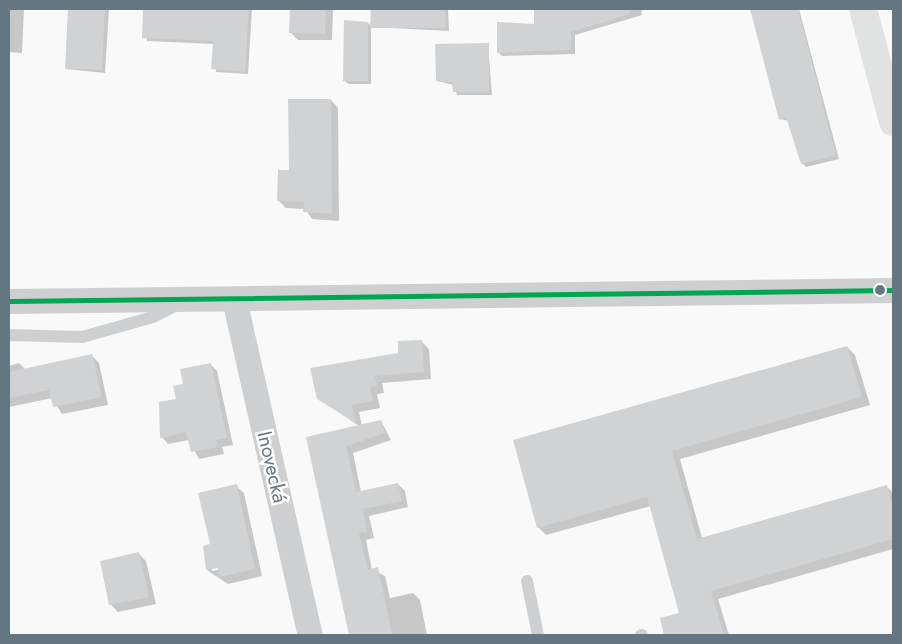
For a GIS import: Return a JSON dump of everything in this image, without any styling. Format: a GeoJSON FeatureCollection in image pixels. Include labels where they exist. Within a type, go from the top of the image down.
{"type":"FeatureCollection","features":[{"type":"Feature","properties":{"kind":"main road"},"geometry":{"type":"LineString","coordinates":[[863,9],[893,122]]}},
{"type":"Feature","properties":{"kind":"street"},"geometry":{"type":"LineString","coordinates":[[9,301],[893,290]]}},
{"type":"Feature","properties":{"kind":"street","name":"Inovecká"},"geometry":{"type":"LineString","coordinates":[[234,299],[310,635]]}},
{"type":"Feature","properties":{"kind":"lane"},"geometry":{"type":"LineString","coordinates":[[9,335],[82,336],[153,317],[186,299]]}},
{"type":"Feature","properties":{"kind":"lane"},"geometry":{"type":"LineString","coordinates":[[527,581],[538,635]]}},
{"type":"Feature","properties":{"kind":"building"},"geometry":{"type":"Polygon","coordinates":[[[68,9],[105,9],[102,70],[65,69],[68,9]]]}},
{"type":"Feature","properties":{"kind":"building"},"geometry":{"type":"Polygon","coordinates":[[[143,9],[249,9],[245,72],[211,69],[213,41],[142,38],[143,9]]]}},
{"type":"Feature","properties":{"kind":"building"},"geometry":{"type":"Polygon","coordinates":[[[290,9],[326,9],[325,34],[289,33],[290,9]]]}},
{"type":"Feature","properties":{"kind":"building"},"geometry":{"type":"Polygon","coordinates":[[[371,9],[445,9],[446,28],[370,28],[371,9]]]}},
{"type":"Feature","properties":{"kind":"building"},"geometry":{"type":"Polygon","coordinates":[[[534,9],[630,9],[630,14],[571,32],[571,50],[497,53],[497,22],[534,24],[534,9]]]}},
{"type":"Feature","properties":{"kind":"building"},"geometry":{"type":"Polygon","coordinates":[[[750,9],[798,9],[836,155],[801,164],[786,117],[779,120],[750,9]]]}},
{"type":"Feature","properties":{"kind":"building"},"geometry":{"type":"Polygon","coordinates":[[[344,20],[368,22],[368,81],[343,81],[344,20]]]}},
{"type":"Feature","properties":{"kind":"building"},"geometry":{"type":"Polygon","coordinates":[[[489,43],[489,92],[453,92],[452,82],[436,81],[435,44],[489,43]]]}},
{"type":"Feature","properties":{"kind":"building"},"geometry":{"type":"Polygon","coordinates":[[[288,99],[331,99],[332,214],[303,212],[304,202],[277,201],[278,170],[289,170],[288,99]]]}},
{"type":"Feature","properties":{"kind":"building"},"geometry":{"type":"Polygon","coordinates":[[[422,340],[424,372],[375,376],[377,386],[370,387],[373,401],[352,405],[356,423],[317,399],[310,368],[398,353],[398,341],[422,340]]]}},
{"type":"Feature","properties":{"kind":"building"},"geometry":{"type":"Polygon","coordinates":[[[847,346],[862,397],[672,451],[697,539],[887,485],[893,508],[893,539],[711,591],[724,635],[664,635],[660,618],[679,613],[647,497],[537,528],[513,440],[847,346]]]}},
{"type":"Feature","properties":{"kind":"building"},"geometry":{"type":"Polygon","coordinates":[[[92,354],[102,397],[53,407],[49,390],[9,398],[9,372],[92,354]]]}},
{"type":"Feature","properties":{"kind":"building"},"geometry":{"type":"Polygon","coordinates":[[[211,363],[227,438],[216,440],[217,447],[191,452],[186,432],[160,438],[159,402],[176,399],[173,386],[183,384],[180,369],[211,363]]]}},
{"type":"Feature","properties":{"kind":"building"},"geometry":{"type":"Polygon","coordinates":[[[381,420],[385,433],[346,446],[356,492],[398,483],[402,501],[363,509],[367,532],[359,533],[368,570],[378,567],[392,635],[349,635],[306,437],[381,420]]]}},
{"type":"Feature","properties":{"kind":"building"},"geometry":{"type":"Polygon","coordinates":[[[237,484],[255,569],[219,577],[218,568],[206,570],[203,546],[210,544],[198,493],[237,484]]]}},
{"type":"Feature","properties":{"kind":"building"},"geometry":{"type":"Polygon","coordinates":[[[139,552],[149,597],[109,605],[100,561],[139,552]]]}},
{"type":"Feature","properties":{"kind":"transit line"},"geometry":{"type":"LineString","coordinates":[[9,301],[893,290]]}}]}
